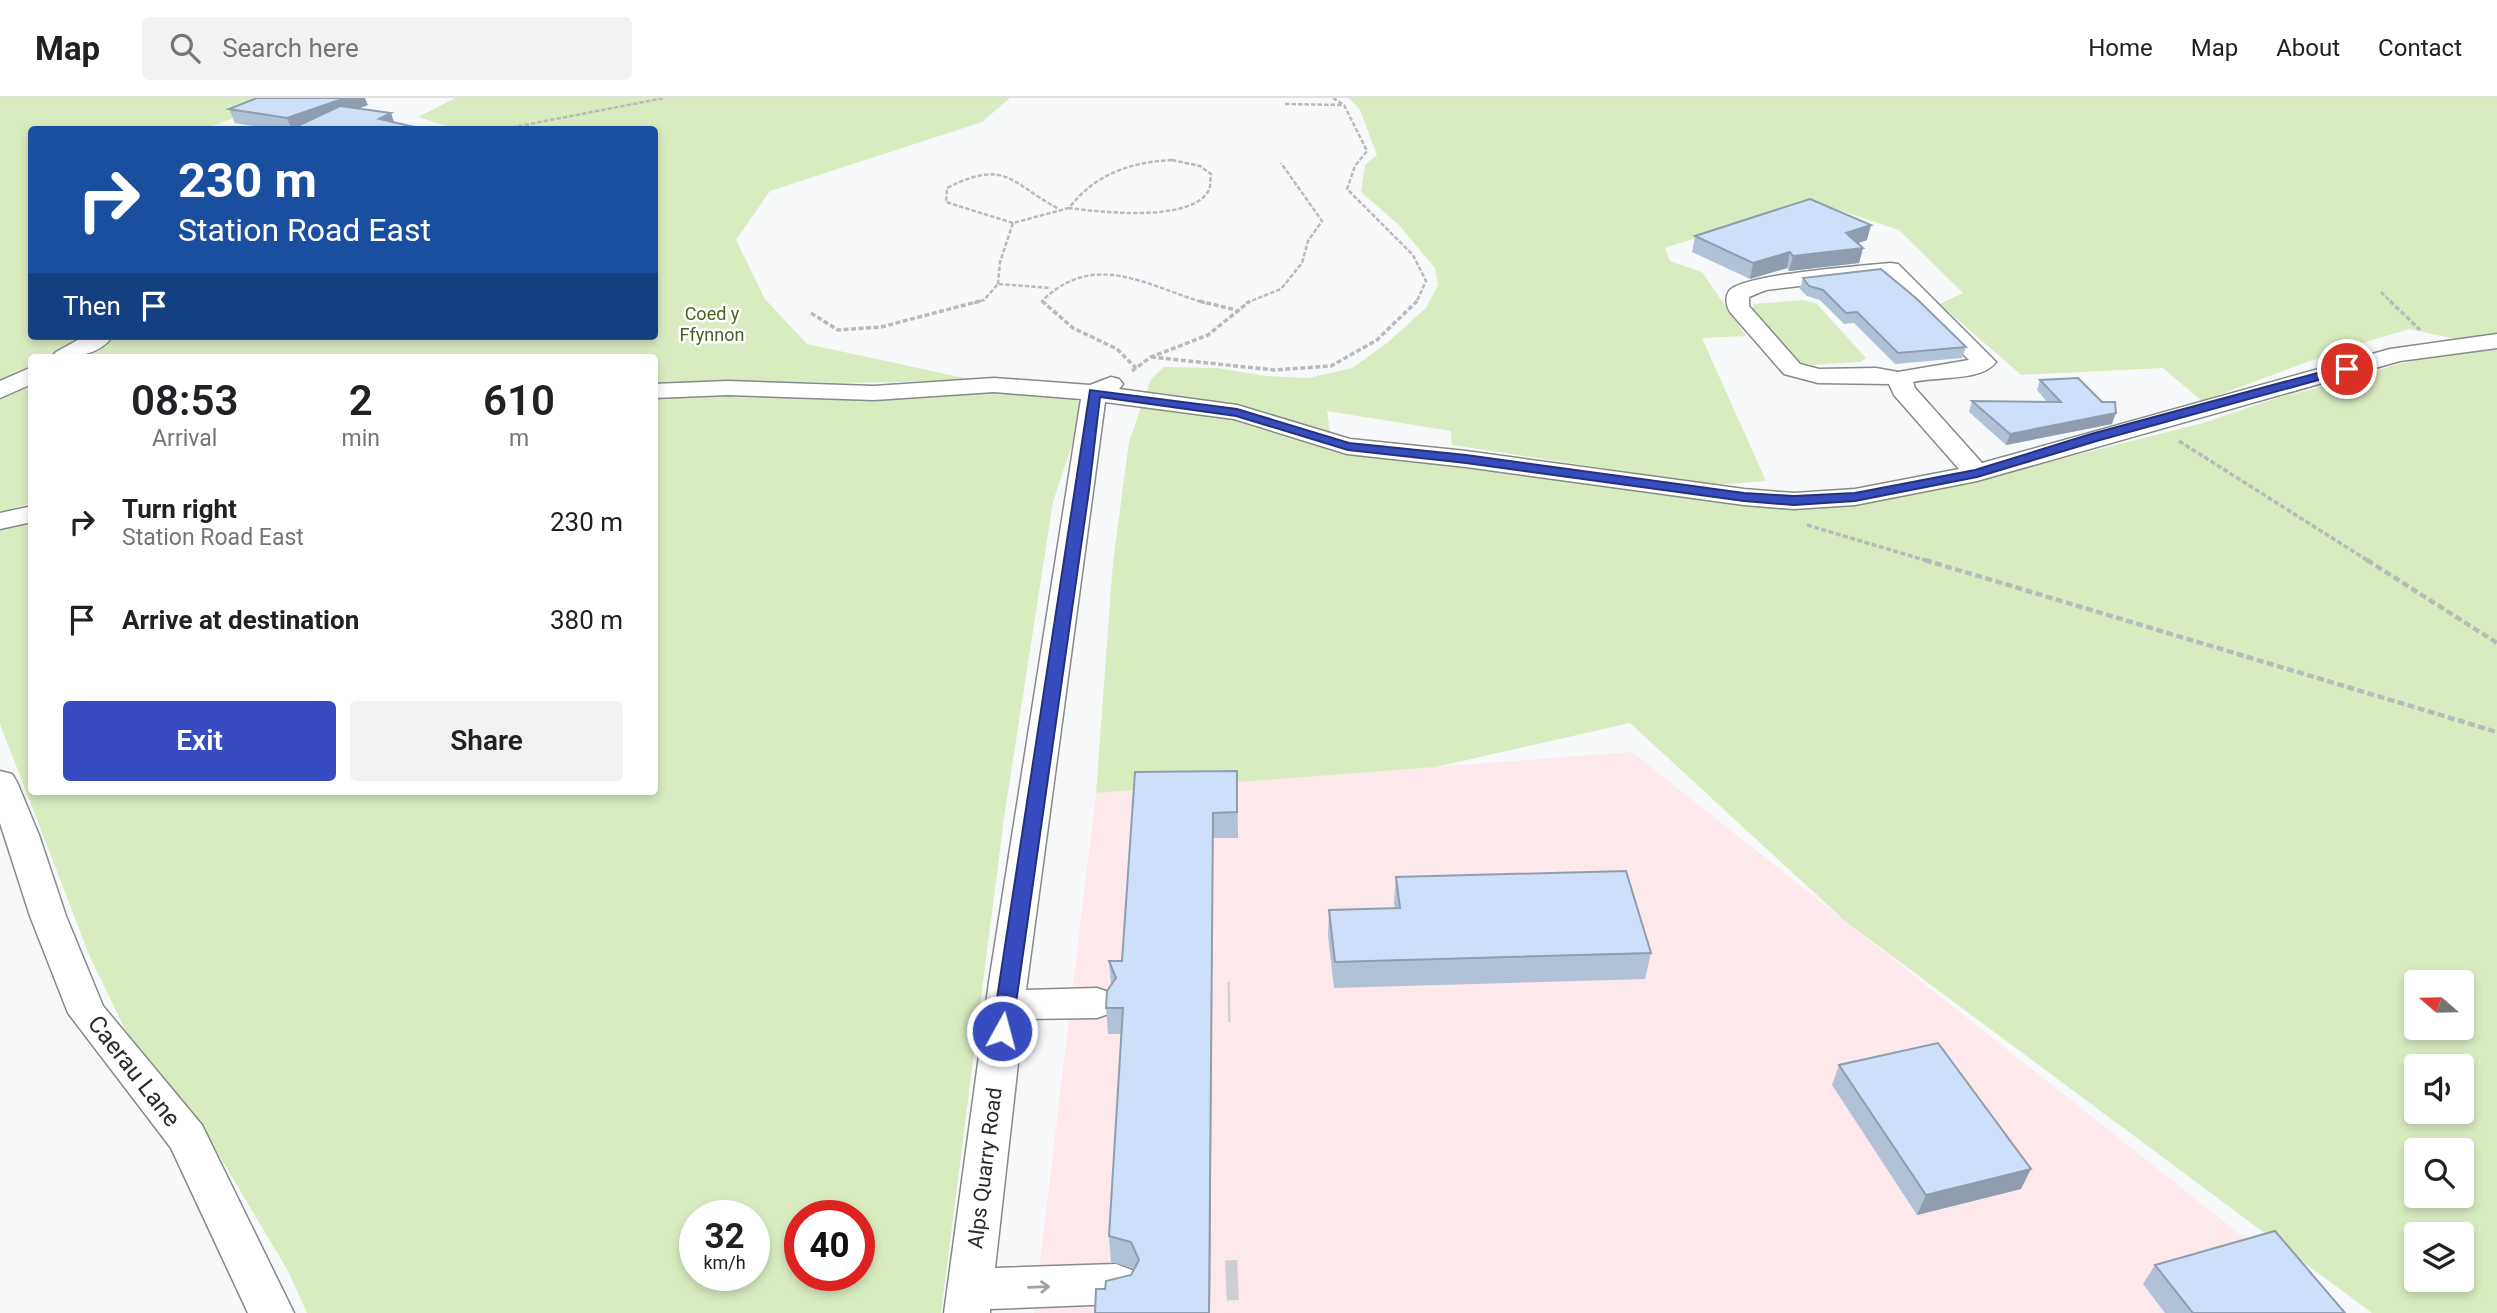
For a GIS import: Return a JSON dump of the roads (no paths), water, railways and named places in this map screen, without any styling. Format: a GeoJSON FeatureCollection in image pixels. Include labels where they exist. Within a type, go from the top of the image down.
{"type":"FeatureCollection","features":[{"type":"Feature","properties":{"kind":"street"},"geometry":{"type":"LineString","coordinates":[[1891,269],[1984,362],[1972,369],[1912,374],[1900,379],[1875,375],[1818,376],[1792,369],[1738,307],[1738,294],[1762,284],[1891,269]]}},
{"type":"Feature","properties":{"kind":"street"},"geometry":{"type":"LineString","coordinates":[[69,354],[95,340]]}},
{"type":"Feature","properties":{"kind":"street"},"geometry":{"type":"LineString","coordinates":[[658,391],[728,388],[874,393],[994,385],[1094,393],[1237,412],[1348,446],[1466,459],[1744,497],[1794,500],[1855,497],[1977,473],[2398,354],[2497,341]]}},
{"type":"Feature","properties":{"kind":"street"},"geometry":{"type":"LineString","coordinates":[[1094,393],[1137,367]]}},
{"type":"Feature","properties":{"kind":"street"},"geometry":{"type":"LineString","coordinates":[[0,391],[28,376]]}},
{"type":"Feature","properties":{"kind":"street"},"geometry":{"type":"LineString","coordinates":[[1900,379],[1903,390],[1946,442],[1977,473]]}},
{"type":"Feature","properties":{"kind":"street","name":"Alps Quarry Road"},"geometry":{"type":"LineString","coordinates":[[969,1301],[1005,1005],[1083,490],[1094,393]]}},
{"type":"Feature","properties":{"kind":"street"},"geometry":{"type":"LineString","coordinates":[[0,521],[28,515]]}},
{"type":"Feature","properties":{"kind":"street","name":"Caerau Lane"},"geometry":{"type":"LineString","coordinates":[[0,782],[22,835],[48,916],[86,1013],[187,1137],[271,1313]]}},
{"type":"Feature","properties":{"kind":"street"},"geometry":{"type":"LineString","coordinates":[[1005,1005],[1097,1003]]}},
{"type":"Feature","properties":{"kind":"street"},"geometry":{"type":"LineString","coordinates":[[969,1301],[1116,1284]]}},
{"type":"Feature","properties":{"kind":"tunnel"},"geometry":{"type":"LineString","coordinates":[[1168,1003],[1230,1002]]}},
{"type":"Feature","properties":{"kind":"tunnel"},"geometry":{"type":"LineString","coordinates":[[1166,1283],[1238,1280]]}},
{"type":"Feature","properties":{"kind":"park label","name":"Coed y Ffynnon"},"geometry":{"type":"Point","coordinates":[712,323]}}]}
